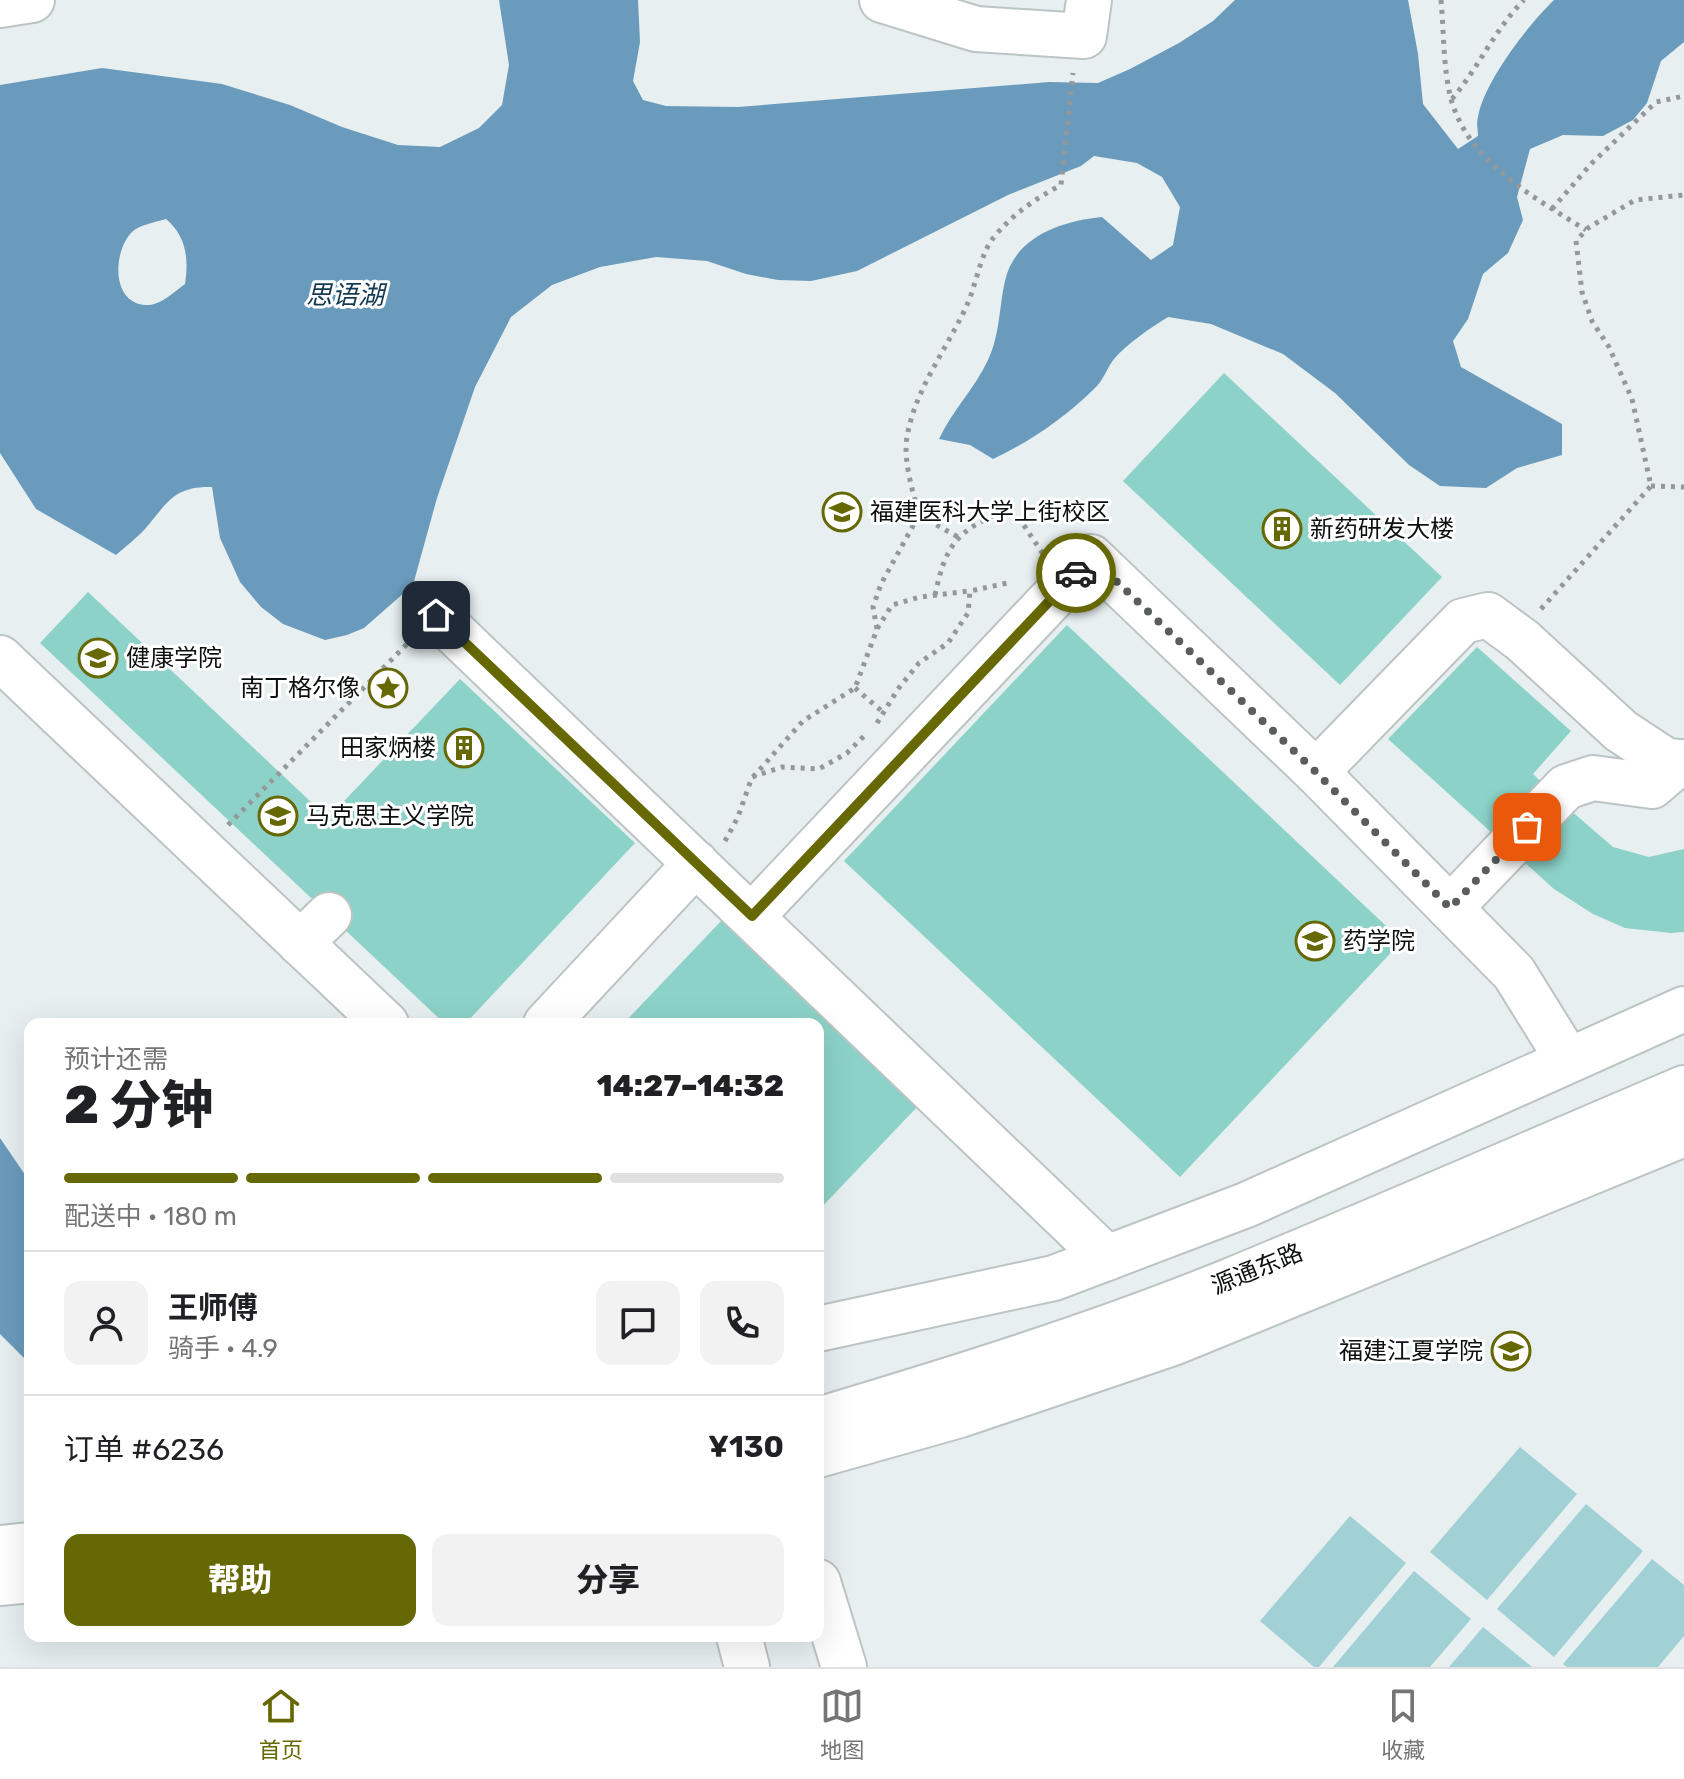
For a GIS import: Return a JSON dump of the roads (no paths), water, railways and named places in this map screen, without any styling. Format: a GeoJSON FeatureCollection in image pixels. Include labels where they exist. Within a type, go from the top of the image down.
{"type":"FeatureCollection","features":[{"type":"Feature","properties":{"kind":"main road"},"geometry":{"type":"LineString","coordinates":[[0,5],[32,0]]}},
{"type":"Feature","properties":{"kind":"main road"},"geometry":{"type":"LineString","coordinates":[[882,0],[976,29],[1084,36],[1089,0]]}},
{"type":"Feature","properties":{"kind":"main road"},"geometry":{"type":"LineString","coordinates":[[752,916],[1049,565],[1091,557],[1316,772],[1514,973],[1568,1060]]}},
{"type":"Feature","properties":{"kind":"main road"},"geometry":{"type":"LineString","coordinates":[[436,615],[1107,1258]]}},
{"type":"Feature","properties":{"kind":"main road"},"geometry":{"type":"LineString","coordinates":[[1316,772],[1463,621],[1488,615],[1522,640],[1621,731],[1665,760],[1682,763]]}},
{"type":"Feature","properties":{"kind":"main road"},"geometry":{"type":"LineString","coordinates":[[0,658],[203,851],[314,929],[381,1018]]}},
{"type":"Feature","properties":{"kind":"main road"},"geometry":{"type":"LineString","coordinates":[[1450,908],[1566,787],[1593,778],[1652,786],[1682,763]]}},
{"type":"Feature","properties":{"kind":"main road"},"geometry":{"type":"LineString","coordinates":[[552,1018],[702,868]]}},
{"type":"Feature","properties":{"kind":"main road"},"geometry":{"type":"LineString","coordinates":[[824,1328],[1054,1278],[1246,1205],[1684,1009]]}},
{"type":"Feature","properties":{"kind":"main road","name":"源通东路"},"geometry":{"type":"LineString","coordinates":[[824,1418],[956,1379],[1109,1327],[1231,1280],[1684,1088]]}},
{"type":"Feature","properties":{"kind":"main road","name":"源通东路"},"geometry":{"type":"LineString","coordinates":[[824,1453],[960,1415],[1173,1343],[1684,1134]]}},
{"type":"Feature","properties":{"kind":"main road"},"geometry":{"type":"LineString","coordinates":[[0,1548],[24,1546]]}},
{"type":"Feature","properties":{"kind":"main road"},"geometry":{"type":"LineString","coordinates":[[0,1583],[24,1581]]}},
{"type":"Feature","properties":{"kind":"main road"},"geometry":{"type":"LineString","coordinates":[[824,1602],[844,1667]]}},
{"type":"Feature","properties":{"kind":"main road"},"geometry":{"type":"LineString","coordinates":[[741,1642],[747,1667]]}},
{"type":"Feature","properties":{"kind":"water","name":"思语湖"},"geometry":{"type":"Polygon","coordinates":[[[499,0],[638,0],[640,42],[633,81],[643,100],[666,106],[738,107],[1049,82],[1098,83],[1179,43],[1213,21],[1235,0],[1408,0],[1423,104],[1458,149],[1478,136],[1477,119],[1489,87],[1520,39],[1554,0],[1684,0],[1684,42],[1661,61],[1647,103],[1633,120],[1603,136],[1563,135],[1530,149],[1517,197],[1523,220],[1508,253],[1483,274],[1468,319],[1453,341],[1461,367],[1562,424],[1562,455],[1517,468],[1486,488],[1440,486],[1409,465],[1335,393],[1283,354],[1211,324],[1168,317],[1120,353],[1097,386],[1070,410],[1007,452],[993,459],[970,445],[939,439],[988,360],[995,341],[1010,265],[1030,242],[1056,227],[1102,217],[1151,260],[1173,245],[1180,207],[1162,177],[1137,163],[1094,156],[1081,166],[1008,195],[857,271],[811,281],[778,280],[746,274],[707,261],[656,257],[600,267],[552,285],[511,317],[475,387],[437,498],[413,585],[364,628],[347,635],[325,640],[283,624],[261,607],[240,582],[220,538],[212,487],[180,493],[116,555],[36,509],[0,453],[0,85],[102,68],[222,84],[290,105],[342,127],[398,145],[440,147],[479,128],[502,105],[509,65],[499,0]],[[166,219],[147,224],[134,230],[125,242],[119,276],[126,296],[135,302],[146,305],[156,303],[185,284],[187,265],[184,248],[166,219]]]}},
{"type":"Feature","properties":{"kind":"water"},"geometry":{"type":"Polygon","coordinates":[[[0,1138],[24,1173],[24,1358],[0,1334],[0,1138]]]}},
{"type":"Feature","properties":{"kind":"place","name":"福建医科大学上街校区"},"geometry":{"type":"Point","coordinates":[842,512]}},
{"type":"Feature","properties":{"kind":"place","name":"新药研发大楼"},"geometry":{"type":"Point","coordinates":[1282,529]}},
{"type":"Feature","properties":{"kind":"place","name":"健康学院"},"geometry":{"type":"Point","coordinates":[98,658]}},
{"type":"Feature","properties":{"kind":"place","name":"南丁格尔像"},"geometry":{"type":"Point","coordinates":[388,688]}},
{"type":"Feature","properties":{"kind":"place","name":"田家炳楼"},"geometry":{"type":"Point","coordinates":[464,748]}},
{"type":"Feature","properties":{"kind":"place","name":"马克思主义学院"},"geometry":{"type":"Point","coordinates":[278,816]}},
{"type":"Feature","properties":{"kind":"place","name":"药学院"},"geometry":{"type":"Point","coordinates":[1315,941]}},
{"type":"Feature","properties":{"kind":"place","name":"福建江夏学院"},"geometry":{"type":"Point","coordinates":[1511,1351]}}]}
